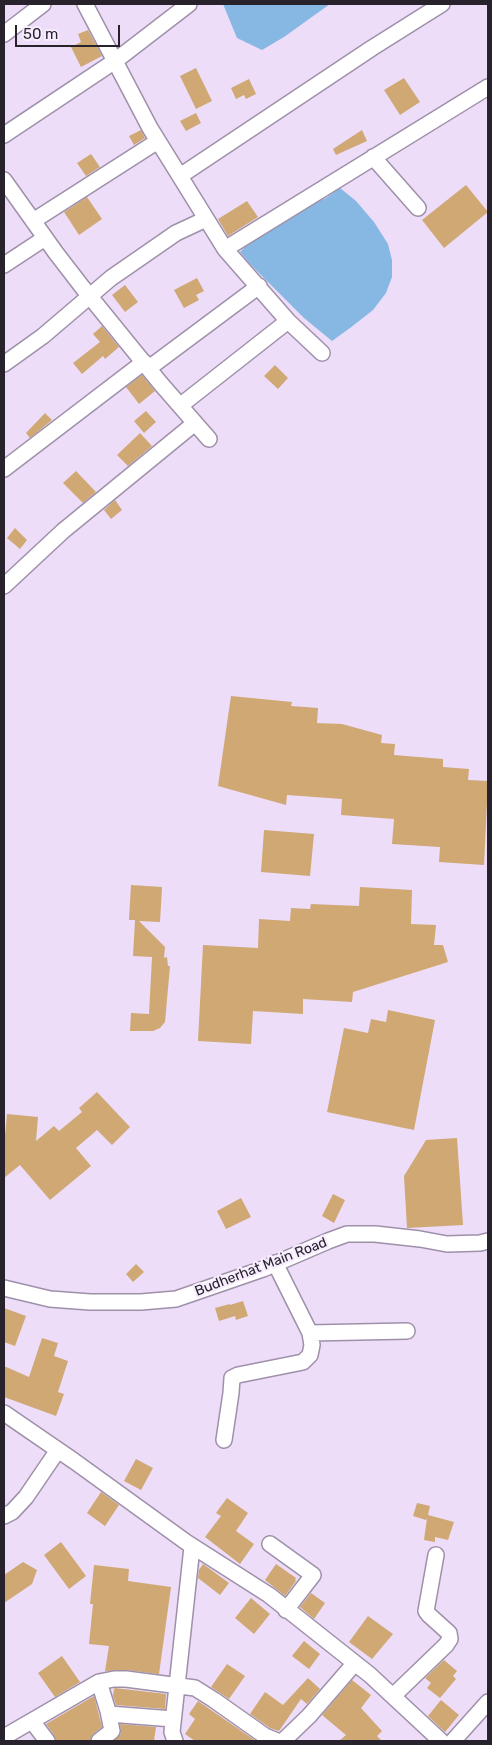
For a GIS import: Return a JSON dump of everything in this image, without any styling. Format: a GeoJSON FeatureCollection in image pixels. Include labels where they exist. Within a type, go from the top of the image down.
{"type":"FeatureCollection","features":[{"type":"Feature","properties":{"kind":"street"},"geometry":{"type":"LineString","coordinates":[[4,34],[43,4]]}},
{"type":"Feature","properties":{"kind":"street"},"geometry":{"type":"LineString","coordinates":[[85,4],[158,141],[225,249],[288,320],[322,353]]}},
{"type":"Feature","properties":{"kind":"street"},"geometry":{"type":"LineString","coordinates":[[4,135],[115,61],[189,4]]}},
{"type":"Feature","properties":{"kind":"street"},"geometry":{"type":"LineString","coordinates":[[180,176],[442,4]]}},
{"type":"Feature","properties":{"kind":"street"},"geometry":{"type":"LineString","coordinates":[[225,249],[488,87]]}},
{"type":"Feature","properties":{"kind":"street"},"geometry":{"type":"LineString","coordinates":[[33,221],[158,141]]}},
{"type":"Feature","properties":{"kind":"street"},"geometry":{"type":"LineString","coordinates":[[373,157],[418,208]]}},
{"type":"Feature","properties":{"kind":"street"},"geometry":{"type":"LineString","coordinates":[[4,180],[45,238],[90,296],[209,439]]}},
{"type":"Feature","properties":{"kind":"street"},"geometry":{"type":"LineString","coordinates":[[4,364],[43,336],[111,278],[176,233],[206,219]]}},
{"type":"Feature","properties":{"kind":"street"},"geometry":{"type":"LineString","coordinates":[[4,265],[45,238]]}},
{"type":"Feature","properties":{"kind":"street"},"geometry":{"type":"LineString","coordinates":[[4,469],[146,365],[259,286]]}},
{"type":"Feature","properties":{"kind":"street"},"geometry":{"type":"LineString","coordinates":[[181,405],[288,320]]}},
{"type":"Feature","properties":{"kind":"street"},"geometry":{"type":"LineString","coordinates":[[4,586],[63,531],[196,423]]}},
{"type":"Feature","properties":{"kind":"street","name":"Budherhat Main Road"},"geometry":{"type":"LineString","coordinates":[[4,1288],[50,1299],[90,1302],[141,1302],[176,1299],[205,1290],[347,1234],[374,1234],[447,1244],[488,1241]]}},
{"type":"Feature","properties":{"kind":"street"},"geometry":{"type":"LineString","coordinates":[[224,1440],[232,1378],[238,1374],[303,1362],[310,1355],[312,1345],[310,1333],[275,1263]]}},
{"type":"Feature","properties":{"kind":"street"},"geometry":{"type":"LineString","coordinates":[[310,1333],[407,1331]]}},
{"type":"Feature","properties":{"kind":"street"},"geometry":{"type":"LineString","coordinates":[[4,1413],[192,1547],[269,1595],[370,1675],[393,1696],[431,1738]]}},
{"type":"Feature","properties":{"kind":"street"},"geometry":{"type":"LineString","coordinates":[[4,1516],[12,1512],[26,1497],[58,1450]]}},
{"type":"Feature","properties":{"kind":"street"},"geometry":{"type":"LineString","coordinates":[[270,1544],[314,1575],[286,1610]]}},
{"type":"Feature","properties":{"kind":"street"},"geometry":{"type":"LineString","coordinates":[[175,1741],[172,1732],[173,1720],[192,1547]]}},
{"type":"Feature","properties":{"kind":"street"},"geometry":{"type":"LineString","coordinates":[[393,1696],[450,1639],[449,1633],[426,1611],[436,1555]]}},
{"type":"Feature","properties":{"kind":"street"},"geometry":{"type":"LineString","coordinates":[[283,1741],[309,1716],[354,1664]]}},
{"type":"Feature","properties":{"kind":"street"},"geometry":{"type":"LineString","coordinates":[[4,1737],[99,1682],[126,1679],[195,1688],[265,1736],[277,1741]]}},
{"type":"Feature","properties":{"kind":"street"},"geometry":{"type":"LineString","coordinates":[[99,1682],[109,1714],[112,1732],[99,1741]]}},
{"type":"Feature","properties":{"kind":"street"},"geometry":{"type":"LineString","coordinates":[[453,1741],[488,1702]]}},
{"type":"Feature","properties":{"kind":"street"},"geometry":{"type":"LineString","coordinates":[[109,1714],[173,1720]]}},
{"type":"Feature","properties":{"kind":"street"},"geometry":{"type":"LineString","coordinates":[[32,1721],[47,1741]]}},
{"type":"Feature","properties":{"kind":"water"},"geometry":{"type":"Polygon","coordinates":[[[223,4],[330,4],[284,37],[262,50],[237,38],[223,4]]]}},
{"type":"Feature","properties":{"kind":"water"},"geometry":{"type":"Polygon","coordinates":[[[340,188],[356,201],[374,222],[388,244],[392,260],[392,277],[386,293],[373,310],[332,341],[304,318],[240,252],[257,235],[296,210],[326,198],[340,188]]]}},
{"type":"Feature","properties":{"kind":"building"},"geometry":{"type":"Polygon","coordinates":[[[88,30],[102,56],[81,67],[71,47],[81,42],[78,34],[88,30]]]}},
{"type":"Feature","properties":{"kind":"building"},"geometry":{"type":"Polygon","coordinates":[[[196,68],[212,101],[196,109],[180,76],[196,68]]]}},
{"type":"Feature","properties":{"kind":"building"},"geometry":{"type":"Polygon","coordinates":[[[404,78],[420,102],[400,115],[384,90],[404,78]]]}},
{"type":"Feature","properties":{"kind":"building"},"geometry":{"type":"Polygon","coordinates":[[[249,79],[256,94],[246,99],[244,95],[236,99],[231,88],[249,79]]]}},
{"type":"Feature","properties":{"kind":"building"},"geometry":{"type":"Polygon","coordinates":[[[196,113],[201,123],[186,131],[180,121],[196,113]]]}},
{"type":"Feature","properties":{"kind":"building"},"geometry":{"type":"Polygon","coordinates":[[[141,130],[145,138],[134,145],[129,136],[141,130]]]}},
{"type":"Feature","properties":{"kind":"building"},"geometry":{"type":"Polygon","coordinates":[[[362,130],[367,141],[336,155],[333,149],[362,130]]]}},
{"type":"Feature","properties":{"kind":"building"},"geometry":{"type":"Polygon","coordinates":[[[91,154],[100,167],[86,176],[77,163],[91,154]]]}},
{"type":"Feature","properties":{"kind":"building"},"geometry":{"type":"Polygon","coordinates":[[[466,185],[488,212],[444,248],[422,220],[466,185]]]}},
{"type":"Feature","properties":{"kind":"building"},"geometry":{"type":"Polygon","coordinates":[[[87,197],[102,219],[79,235],[64,212],[87,197]]]}},
{"type":"Feature","properties":{"kind":"building"},"geometry":{"type":"Polygon","coordinates":[[[247,201],[258,217],[228,236],[218,219],[247,201]]]}},
{"type":"Feature","properties":{"kind":"building"},"geometry":{"type":"Polygon","coordinates":[[[197,278],[204,291],[196,295],[199,300],[184,308],[174,290],[197,278]]]}},
{"type":"Feature","properties":{"kind":"building"},"geometry":{"type":"Polygon","coordinates":[[[125,285],[138,302],[125,312],[112,295],[125,285]]]}},
{"type":"Feature","properties":{"kind":"building"},"geometry":{"type":"Polygon","coordinates":[[[102,326],[119,347],[105,359],[103,356],[82,374],[73,363],[100,342],[93,334],[102,326]]]}},
{"type":"Feature","properties":{"kind":"building"},"geometry":{"type":"Polygon","coordinates":[[[275,365],[288,378],[278,389],[264,376],[275,365]]]}},
{"type":"Feature","properties":{"kind":"building"},"geometry":{"type":"Polygon","coordinates":[[[142,375],[155,391],[139,404],[126,387],[142,375]]]}},
{"type":"Feature","properties":{"kind":"building"},"geometry":{"type":"Polygon","coordinates":[[[146,411],[156,422],[144,433],[134,421],[146,411]]]}},
{"type":"Feature","properties":{"kind":"building"},"geometry":{"type":"Polygon","coordinates":[[[45,413],[52,420],[30,438],[26,433],[45,413]]]}},
{"type":"Feature","properties":{"kind":"building"},"geometry":{"type":"Polygon","coordinates":[[[140,433],[152,446],[128,466],[117,455],[140,433]]]}},
{"type":"Feature","properties":{"kind":"building"},"geometry":{"type":"Polygon","coordinates":[[[76,471],[96,492],[83,503],[63,483],[76,471]]]}},
{"type":"Feature","properties":{"kind":"building"},"geometry":{"type":"Polygon","coordinates":[[[115,500],[122,510],[111,519],[104,510],[115,500]]]}},
{"type":"Feature","properties":{"kind":"building"},"geometry":{"type":"Polygon","coordinates":[[[15,528],[27,540],[20,549],[7,538],[15,528]]]}},
{"type":"Feature","properties":{"kind":"building"},"geometry":{"type":"Polygon","coordinates":[[[231,696],[292,702],[291,706],[318,708],[317,723],[342,724],[382,735],[381,743],[395,744],[394,755],[443,759],[443,767],[469,769],[468,780],[488,781],[484,865],[439,862],[440,847],[392,844],[394,819],[341,815],[342,799],[287,795],[286,805],[218,786],[231,696]]]}},
{"type":"Feature","properties":{"kind":"building"},"geometry":{"type":"Polygon","coordinates":[[[264,830],[314,834],[310,876],[261,872],[264,830]]]}},
{"type":"Feature","properties":{"kind":"building"},"geometry":{"type":"Polygon","coordinates":[[[131,885],[162,887],[160,922],[139,921],[165,947],[164,958],[167,957],[168,966],[170,966],[165,1022],[160,1028],[153,1031],[130,1031],[131,1013],[149,1014],[152,957],[133,956],[135,920],[129,920],[131,885]]]}},
{"type":"Feature","properties":{"kind":"building"},"geometry":{"type":"Polygon","coordinates":[[[360,887],[412,890],[411,924],[436,925],[434,945],[443,945],[448,962],[353,992],[352,1002],[303,999],[303,1014],[253,1011],[251,1044],[198,1041],[203,945],[258,948],[259,919],[290,921],[291,908],[310,909],[311,904],[359,906],[360,887]]]}},
{"type":"Feature","properties":{"kind":"building"},"geometry":{"type":"Polygon","coordinates":[[[388,1010],[435,1020],[414,1130],[327,1112],[344,1028],[368,1033],[371,1019],[386,1022],[388,1010]]]}},
{"type":"Feature","properties":{"kind":"building"},"geometry":{"type":"Polygon","coordinates":[[[97,1092],[130,1127],[112,1145],[97,1130],[76,1148],[91,1166],[50,1200],[20,1165],[4,1178],[7,1114],[38,1117],[36,1141],[54,1126],[59,1131],[82,1112],[79,1108],[97,1092]]]}},
{"type":"Feature","properties":{"kind":"building"},"geometry":{"type":"Polygon","coordinates":[[[457,1138],[463,1225],[407,1228],[404,1176],[426,1140],[457,1138]]]}},
{"type":"Feature","properties":{"kind":"building"},"geometry":{"type":"Polygon","coordinates":[[[333,1194],[345,1200],[334,1223],[322,1216],[333,1194]]]}},
{"type":"Feature","properties":{"kind":"building"},"geometry":{"type":"Polygon","coordinates":[[[241,1198],[251,1217],[226,1229],[217,1211],[241,1198]]]}},
{"type":"Feature","properties":{"kind":"building"},"geometry":{"type":"Polygon","coordinates":[[[136,1264],[144,1272],[133,1282],[126,1274],[136,1264]]]}},
{"type":"Feature","properties":{"kind":"building"},"geometry":{"type":"Polygon","coordinates":[[[243,1301],[248,1316],[236,1320],[235,1316],[219,1321],[215,1308],[243,1301]]]}},
{"type":"Feature","properties":{"kind":"building"},"geometry":{"type":"Polygon","coordinates":[[[4,1308],[26,1316],[15,1346],[4,1342],[4,1308]]]}},
{"type":"Feature","properties":{"kind":"building"},"geometry":{"type":"Polygon","coordinates":[[[42,1338],[58,1343],[54,1356],[68,1361],[58,1392],[64,1394],[56,1416],[4,1397],[4,1366],[29,1377],[42,1338]]]}},
{"type":"Feature","properties":{"kind":"building"},"geometry":{"type":"Polygon","coordinates":[[[136,1459],[153,1468],[141,1490],[124,1481],[136,1459]]]}},
{"type":"Feature","properties":{"kind":"building"},"geometry":{"type":"Polygon","coordinates":[[[101,1492],[119,1505],[105,1526],[87,1513],[101,1492]]]}},
{"type":"Feature","properties":{"kind":"building"},"geometry":{"type":"Polygon","coordinates":[[[227,1498],[248,1513],[236,1531],[254,1544],[240,1564],[205,1537],[221,1516],[216,1513],[227,1498]]]}},
{"type":"Feature","properties":{"kind":"building"},"geometry":{"type":"Polygon","coordinates":[[[417,1503],[430,1506],[428,1515],[454,1522],[448,1540],[435,1537],[435,1542],[424,1540],[427,1518],[426,1520],[413,1516],[417,1503]]]}},
{"type":"Feature","properties":{"kind":"building"},"geometry":{"type":"Polygon","coordinates":[[[61,1542],[86,1576],[69,1589],[44,1555],[61,1542]]]}},
{"type":"Feature","properties":{"kind":"building"},"geometry":{"type":"Polygon","coordinates":[[[23,1562],[37,1570],[32,1584],[4,1603],[4,1575],[23,1562]]]}},
{"type":"Feature","properties":{"kind":"building"},"geometry":{"type":"Polygon","coordinates":[[[203,1564],[229,1583],[220,1595],[198,1578],[199,1570],[203,1564]]]}},
{"type":"Feature","properties":{"kind":"building"},"geometry":{"type":"Polygon","coordinates":[[[276,1564],[296,1578],[296,1581],[285,1596],[265,1580],[276,1564]]]}},
{"type":"Feature","properties":{"kind":"building"},"geometry":{"type":"Polygon","coordinates":[[[94,1565],[129,1569],[128,1581],[171,1587],[159,1674],[126,1670],[105,1671],[109,1646],[89,1644],[93,1604],[90,1604],[94,1565]]]}},
{"type":"Feature","properties":{"kind":"building"},"geometry":{"type":"Polygon","coordinates":[[[311,1593],[325,1603],[314,1619],[300,1607],[311,1593]]]}},
{"type":"Feature","properties":{"kind":"building"},"geometry":{"type":"Polygon","coordinates":[[[251,1598],[270,1614],[254,1634],[235,1618],[251,1598]]]}},
{"type":"Feature","properties":{"kind":"building"},"geometry":{"type":"Polygon","coordinates":[[[368,1616],[393,1634],[372,1659],[349,1642],[368,1616]]]}},
{"type":"Feature","properties":{"kind":"building"},"geometry":{"type":"Polygon","coordinates":[[[304,1641],[320,1654],[309,1669],[292,1656],[304,1641]]]}},
{"type":"Feature","properties":{"kind":"building"},"geometry":{"type":"Polygon","coordinates":[[[62,1656],[80,1682],[55,1697],[38,1673],[62,1656]]]}},
{"type":"Feature","properties":{"kind":"building"},"geometry":{"type":"Polygon","coordinates":[[[444,1660],[457,1671],[453,1676],[456,1679],[440,1698],[427,1688],[431,1683],[425,1678],[444,1660]]]}},
{"type":"Feature","properties":{"kind":"building"},"geometry":{"type":"Polygon","coordinates":[[[227,1664],[245,1676],[229,1699],[211,1687],[227,1664]]]}},
{"type":"Feature","properties":{"kind":"building"},"geometry":{"type":"Polygon","coordinates":[[[308,1678],[320,1689],[307,1704],[301,1699],[279,1731],[270,1728],[250,1714],[265,1692],[283,1705],[308,1678]]]}},
{"type":"Feature","properties":{"kind":"building"},"geometry":{"type":"Polygon","coordinates":[[[352,1680],[371,1695],[361,1708],[382,1731],[377,1736],[382,1741],[339,1741],[346,1735],[322,1715],[352,1680]]]}},
{"type":"Feature","properties":{"kind":"building"},"geometry":{"type":"Polygon","coordinates":[[[115,1688],[166,1694],[165,1709],[116,1705],[113,1696],[115,1688]]]}},
{"type":"Feature","properties":{"kind":"building"},"geometry":{"type":"Polygon","coordinates":[[[94,1696],[102,1727],[93,1734],[90,1741],[56,1741],[46,1724],[94,1696]]]}},
{"type":"Feature","properties":{"kind":"building"},"geometry":{"type":"Polygon","coordinates":[[[441,1700],[459,1715],[445,1732],[428,1716],[441,1700]]]}},
{"type":"Feature","properties":{"kind":"building"},"geometry":{"type":"Polygon","coordinates":[[[198,1701],[255,1741],[195,1741],[185,1734],[195,1719],[189,1714],[198,1701]]]}},
{"type":"Feature","properties":{"kind":"building"},"geometry":{"type":"Polygon","coordinates":[[[120,1724],[156,1727],[154,1741],[114,1741],[121,1734],[120,1724]]]}}]}
